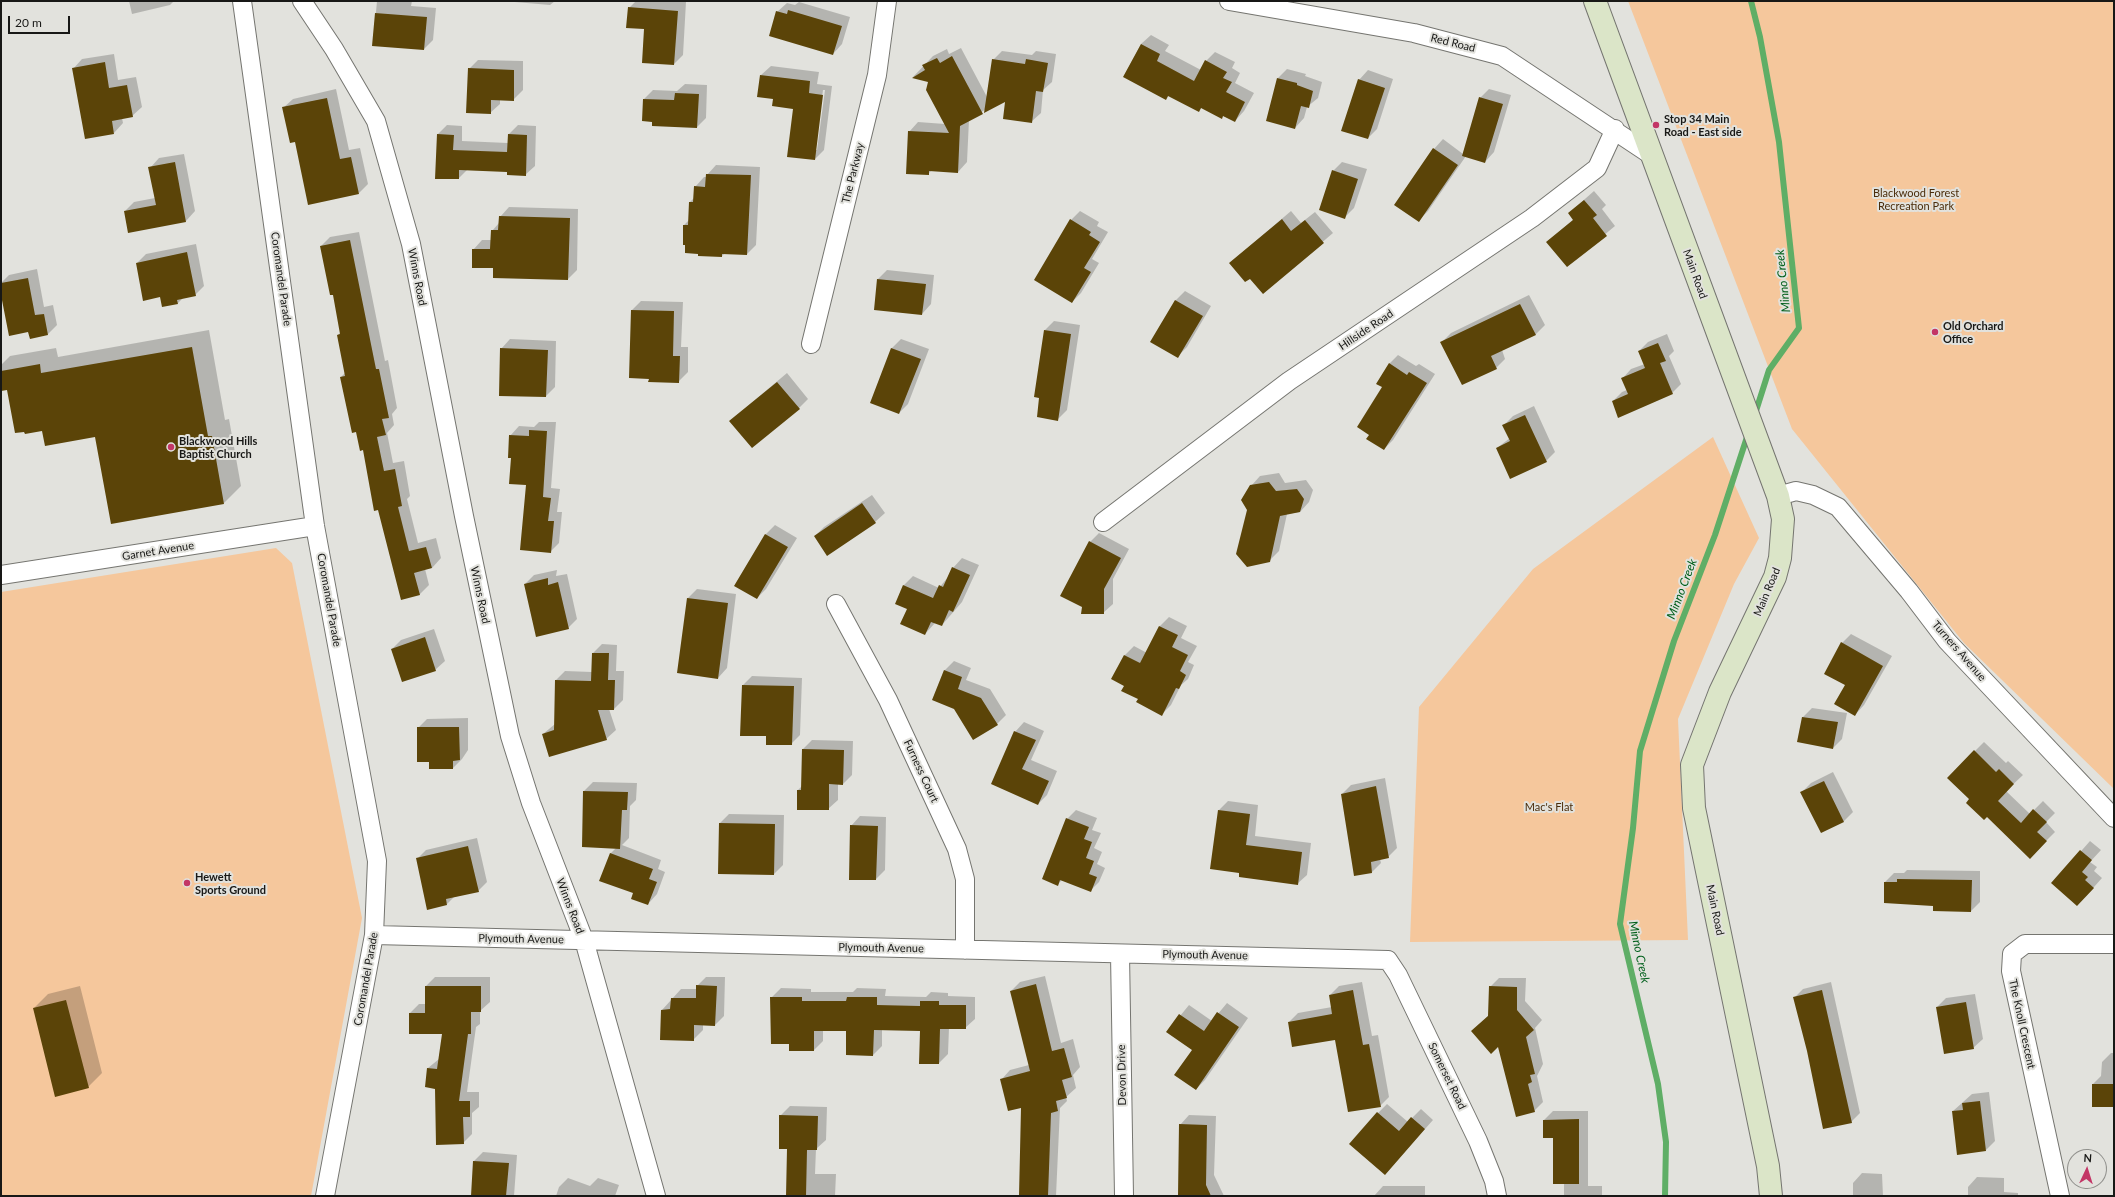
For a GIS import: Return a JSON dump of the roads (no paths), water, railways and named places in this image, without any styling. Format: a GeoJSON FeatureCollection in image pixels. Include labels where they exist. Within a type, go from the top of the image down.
{"type":"FeatureCollection","features":[{"type":"Feature","properties":{"kind":"main road","name":"Main Road"},"geometry":{"type":"LineString","coordinates":[[1595,1],[1778,496],[1783,519],[1780,558],[1775,577],[1720,692],[1692,765],[1694,808],[1768,1166],[1771,1196]]}},
{"type":"Feature","properties":{"kind":"street","name":"Coromandel Parade"},"geometry":{"type":"LineString","coordinates":[[242,1],[315,526],[377,861],[374,935],[325,1196]]}},
{"type":"Feature","properties":{"kind":"street","name":"Winns Road"},"geometry":{"type":"LineString","coordinates":[[302,1],[334,49],[376,120],[411,244],[464,516],[510,736],[531,802],[584,940],[656,1196]]}},
{"type":"Feature","properties":{"kind":"street","name":"The Parkway"},"geometry":{"type":"LineString","coordinates":[[811,344],[877,75],[887,1]]}},
{"type":"Feature","properties":{"kind":"street","name":"Red Road"},"geometry":{"type":"LineString","coordinates":[[1229,1],[1414,33],[1502,56],[1615,129],[1651,155]]}},
{"type":"Feature","properties":{"kind":"street","name":"Hillside Road"},"geometry":{"type":"LineString","coordinates":[[1103,522],[1289,381],[1532,218],[1597,168],[1615,129]]}},
{"type":"Feature","properties":{"kind":"street","name":"Turners Avenue"},"geometry":{"type":"LineString","coordinates":[[1778,496],[1796,491],[1813,495],[1838,507],[1909,590],[1947,641],[2114,818]]}},
{"type":"Feature","properties":{"kind":"street","name":"Garnet Avenue"},"geometry":{"type":"LineString","coordinates":[[1,575],[315,526]]}},
{"type":"Feature","properties":{"kind":"street","name":"Furness Court"},"geometry":{"type":"LineString","coordinates":[[836,604],[888,700],[957,849],[965,879],[965,950]]}},
{"type":"Feature","properties":{"kind":"street","name":"Plymouth Avenue"},"geometry":{"type":"LineString","coordinates":[[374,935],[1388,960]]}},
{"type":"Feature","properties":{"kind":"street","name":"The Knoll Crescent"},"geometry":{"type":"LineString","coordinates":[[2060,1196],[2011,971],[2012,954],[2026,944],[2114,944]]}},
{"type":"Feature","properties":{"kind":"street","name":"Devon Drive"},"geometry":{"type":"LineString","coordinates":[[1120,954],[1124,1196]]}},
{"type":"Feature","properties":{"kind":"street","name":"Somerset Road"},"geometry":{"type":"LineString","coordinates":[[1388,960],[1398,975],[1478,1141],[1494,1181],[1498,1196]]}},
{"type":"Feature","properties":{"kind":"waterway","name":"Minno Creek"},"geometry":{"type":"LineString","coordinates":[[1751,1],[1760,37],[1779,142],[1799,328],[1769,370],[1755,414]]}},
{"type":"Feature","properties":{"kind":"waterway","name":"Minno Creek"},"geometry":{"type":"LineString","coordinates":[[1665,1196],[1666,1142],[1658,1084],[1620,924],[1633,828],[1640,751],[1674,641],[1715,535],[1748,434]]}},
{"type":"Feature","properties":{"kind":"place","name":"Stop 34 Main Road - East side"},"geometry":{"type":"Point","coordinates":[1656,125]}},
{"type":"Feature","properties":{"kind":"place","name":"Old Orchard Office"},"geometry":{"type":"Point","coordinates":[1935,332]}},
{"type":"Feature","properties":{"kind":"place","name":"Blackwood Hills Baptist Church"},"geometry":{"type":"Point","coordinates":[171,447]}},
{"type":"Feature","properties":{"kind":"place","name":"Hewett Sports Ground"},"geometry":{"type":"Point","coordinates":[187,883]}},
{"type":"Feature","properties":{"kind":"park label","name":"Blackwood Forest Recreation Park"},"geometry":{"type":"Point","coordinates":[1916,199]}},
{"type":"Feature","properties":{"kind":"park label","name":"Mac's Flat"},"geometry":{"type":"Point","coordinates":[1549,807]}}]}
